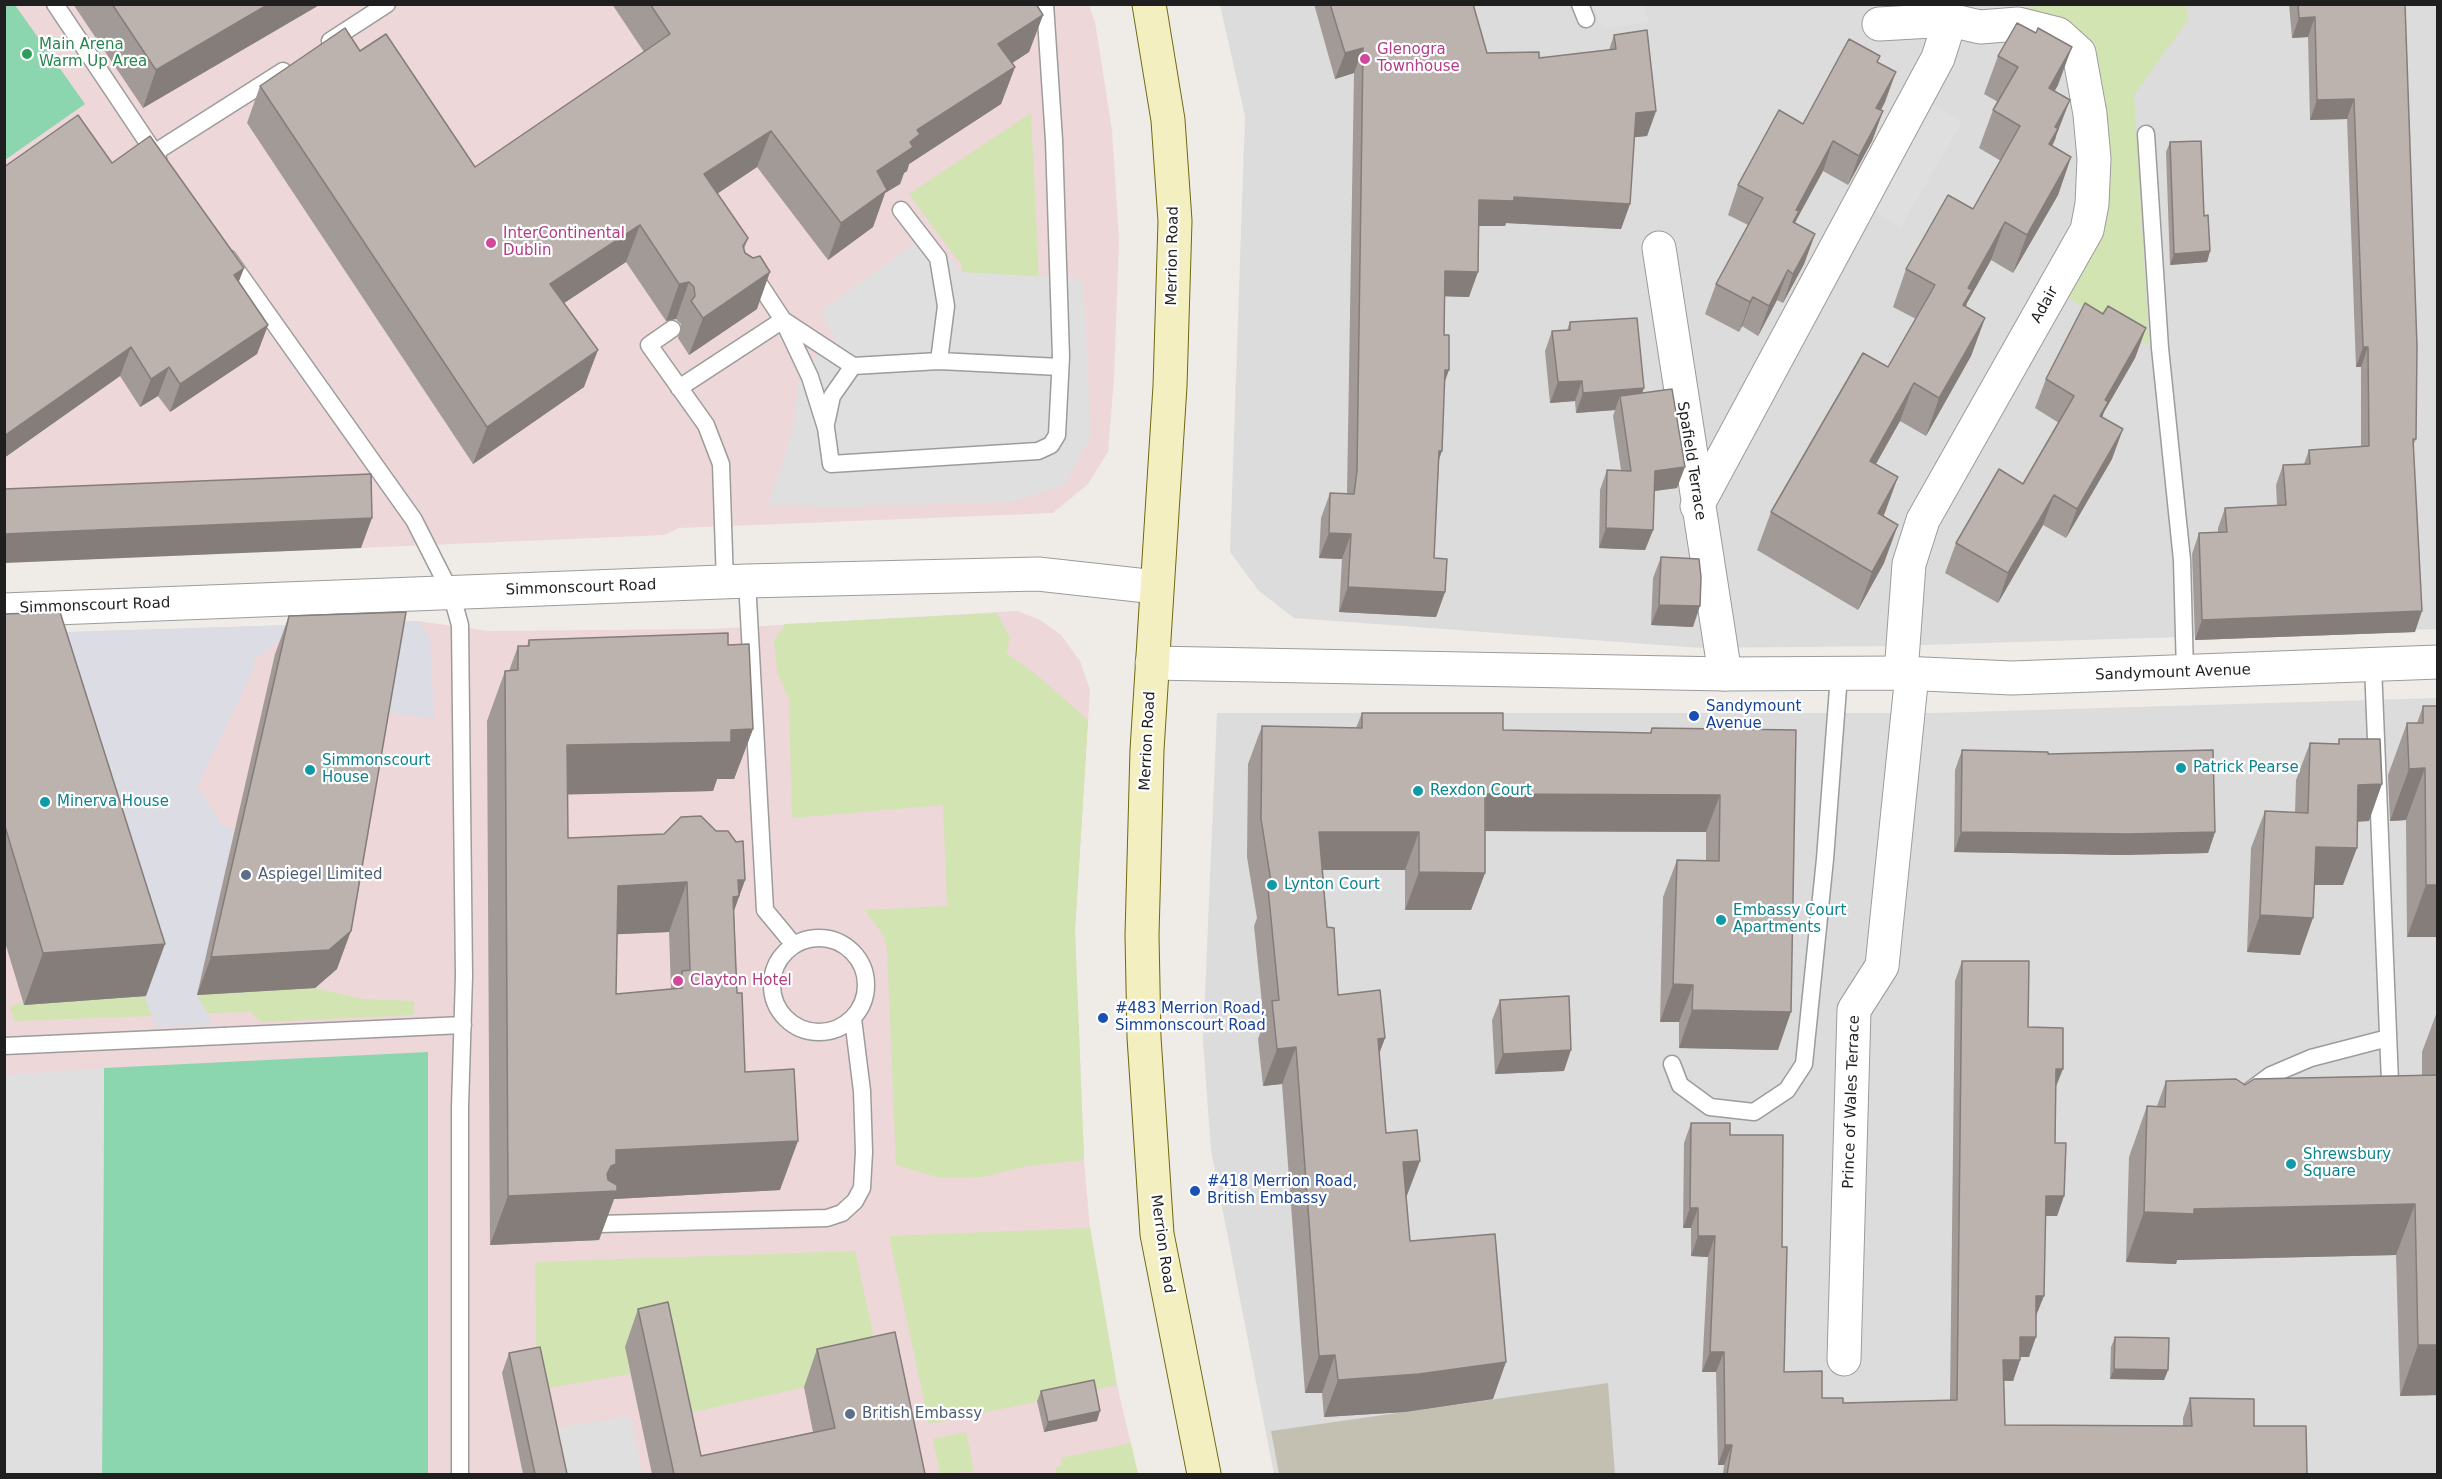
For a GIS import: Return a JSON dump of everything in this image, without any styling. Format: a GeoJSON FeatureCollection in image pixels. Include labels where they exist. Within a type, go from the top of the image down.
{"type":"FeatureCollection","features":[{"type":"Feature","properties":{"kind":"main road","name":"Merrion Road"},"geometry":{"type":"LineString","coordinates":[[1149,4],[1168,120],[1175,220],[1170,386],[1152,663],[1142,935],[1144,1037],[1157,1234],[1204,1474]]}},
{"type":"Feature","properties":{"kind":"street","name":"Adair"},"geometry":{"type":"LineString","coordinates":[[1880,24],[1950,20],[1980,27],[2018,24],[2058,34],[2079,53],[2090,114],[2093,148],[2092,204],[2087,230],[1923,520],[1909,564],[1907,674]]}},
{"type":"Feature","properties":{"kind":"street"},"geometry":{"type":"LineString","coordinates":[[1697,506],[1938,58],[1950,20]]}},
{"type":"Feature","properties":{"kind":"street","name":"Spafield Terrace"},"geometry":{"type":"LineString","coordinates":[[1659,248],[1697,506],[1725,674]]}},
{"type":"Feature","properties":{"kind":"street","name":"Simmonscourt Road"},"geometry":{"type":"LineString","coordinates":[[4,610],[736,582],[1038,574],[1156,587]]}},
{"type":"Feature","properties":{"kind":"street","name":"Sandymount Avenue"},"geometry":{"type":"LineString","coordinates":[[1152,663],[1725,674],[1907,674],[2012,678],[2438,662]]}},
{"type":"Feature","properties":{"kind":"street","name":"Prince of Wales Terrace"},"geometry":{"type":"LineString","coordinates":[[1844,1359],[1854,1010],[1882,966],[1907,674]]}},
{"type":"Feature","properties":{"kind":"lane"},"geometry":{"type":"LineString","coordinates":[[55,4],[168,172]]}},
{"type":"Feature","properties":{"kind":"lane"},"geometry":{"type":"LineString","coordinates":[[316,50],[387,4]]}},
{"type":"Feature","properties":{"kind":"lane"},"geometry":{"type":"LineString","coordinates":[[741,284],[754,276],[783,320],[810,377],[826,428],[831,464],[1038,451],[1051,445],[1057,435],[1060,367],[1054,140],[1048,15],[1045,4]]}},
{"type":"Feature","properties":{"kind":"lane"},"geometry":{"type":"LineString","coordinates":[[154,153],[296,63]]}},
{"type":"Feature","properties":{"kind":"lane"},"geometry":{"type":"LineString","coordinates":[[2146,134],[2160,348],[2182,560],[2185,673]]}},
{"type":"Feature","properties":{"kind":"lane"},"geometry":{"type":"LineString","coordinates":[[901,210],[938,258],[946,306],[939,361]]}},
{"type":"Feature","properties":{"kind":"lane"},"geometry":{"type":"LineString","coordinates":[[216,240],[414,520],[451,593],[460,625],[463,1025],[460,1107],[460,1474]]}},
{"type":"Feature","properties":{"kind":"lane"},"geometry":{"type":"LineString","coordinates":[[783,320],[853,366],[939,361],[1060,367]]}},
{"type":"Feature","properties":{"kind":"lane"},"geometry":{"type":"LineString","coordinates":[[679,388],[783,320]]}},
{"type":"Feature","properties":{"kind":"lane"},"geometry":{"type":"LineString","coordinates":[[672,329],[650,345],[706,425],[721,464],[736,582],[765,910],[794,945]]}},
{"type":"Feature","properties":{"kind":"lane"},"geometry":{"type":"LineString","coordinates":[[826,428],[832,396],[853,366]]}},
{"type":"Feature","properties":{"kind":"lane"},"geometry":{"type":"LineString","coordinates":[[2373,666],[2390,1082]]}},
{"type":"Feature","properties":{"kind":"lane"},"geometry":{"type":"LineString","coordinates":[[1672,1064],[1680,1085],[1710,1107],[1754,1112],[1787,1090],[1804,1064],[1825,859],[1839,675]]}},
{"type":"Feature","properties":{"kind":"lane"},"geometry":{"type":"LineString","coordinates":[[823,938],[838,942],[851,950],[863,969],[866,992],[862,1006],[853,1019],[840,1028],[825,1032],[808,1031],[794,1025],[782,1015],[775,1001],[772,985],[775,969],[782,956],[794,945],[808,939],[823,938]]}},
{"type":"Feature","properties":{"kind":"lane"},"geometry":{"type":"LineString","coordinates":[[599,1224],[827,1218],[842,1213],[855,1201],[862,1188],[864,1152],[862,1090],[853,1019]]}},
{"type":"Feature","properties":{"kind":"lane"},"geometry":{"type":"LineString","coordinates":[[4,1046],[463,1025]]}},
{"type":"Feature","properties":{"kind":"lane"},"geometry":{"type":"LineString","coordinates":[[2237,1100],[2271,1076],[2311,1059],[2388,1038]]}},
{"type":"Feature","properties":{"kind":"shaded area"},"geometry":{"type":"Polygon","coordinates":[[[2018,4],[2019,7],[2072,4],[2437,5],[2437,629],[1891,646],[1701,648],[1294,618],[1259,591],[1230,552],[1245,116],[1220,5],[2018,4]]]}},
{"type":"Feature","properties":{"kind":"shaded area"},"geometry":{"type":"Polygon","coordinates":[[[4,5],[1089,5],[1095,22],[1112,130],[1119,240],[1114,379],[1108,452],[1088,484],[1053,513],[679,528],[664,535],[5,563],[4,5]]]}},
{"type":"Feature","properties":{"kind":"shaded area"},"geometry":{"type":"Polygon","coordinates":[[[1593,5],[1643,5],[1650,22],[1604,29],[1593,5]]]}},
{"type":"Feature","properties":{"kind":"shaded area"},"geometry":{"type":"Polygon","coordinates":[[[1933,105],[1962,122],[1901,227],[1872,210],[1933,105]]]}},
{"type":"Feature","properties":{"kind":"shaded area"},"geometry":{"type":"Polygon","coordinates":[[[929,233],[961,272],[1083,279],[1091,436],[1065,485],[1011,502],[847,507],[768,506],[794,424],[799,375],[835,338],[820,311],[929,233]]]}},
{"type":"Feature","properties":{"kind":"shaded area"},"geometry":{"type":"Polygon","coordinates":[[[1017,611],[1040,620],[1061,635],[1080,661],[1090,690],[1075,930],[1084,1160],[1090,1228],[1117,1385],[1138,1474],[5,1474],[4,634],[418,621],[489,631],[712,629],[1017,611]]]}},
{"type":"Feature","properties":{"kind":"shaded area"},"geometry":{"type":"Polygon","coordinates":[[[418,621],[430,637],[434,719],[381,711],[395,636],[277,642],[254,660],[253,670],[197,787],[223,826],[235,829],[197,995],[213,1025],[156,1027],[4,634],[418,621]]]}},
{"type":"Feature","properties":{"kind":"shaded area"},"geometry":{"type":"Polygon","coordinates":[[[2437,698],[2437,1474],[1274,1474],[1211,1150],[1203,1041],[1217,713],[1935,713],[2437,698]]]}},
{"type":"Feature","properties":{"kind":"shaded area"},"geometry":{"type":"Polygon","coordinates":[[[104,1068],[102,1474],[5,1474],[5,1075],[104,1068]]]}},
{"type":"Feature","properties":{"kind":"shaded area"},"geometry":{"type":"Polygon","coordinates":[[[1608,1383],[1615,1474],[1279,1474],[1271,1431],[1608,1383]]]}},
{"type":"Feature","properties":{"kind":"shaded area"},"geometry":{"type":"Polygon","coordinates":[[[630,1416],[643,1474],[555,1474],[546,1430],[630,1416]]]}},
{"type":"Feature","properties":{"kind":"green space","name":"Main Arena Warm Up Area"},"geometry":{"type":"Polygon","coordinates":[[[5,4],[15,5],[85,104],[5,160],[5,4]]]}},
{"type":"Feature","properties":{"kind":"green space"},"geometry":{"type":"Polygon","coordinates":[[[2077,4],[2186,5],[2188,20],[2134,95],[2149,345],[2068,298],[2101,239],[2107,220],[2109,200],[2101,83],[2090,43],[2073,23],[2019,7],[2077,4]]]}},
{"type":"Feature","properties":{"kind":"green space"},"geometry":{"type":"Polygon","coordinates":[[[1031,113],[1042,345],[964,308],[962,266],[909,194],[1031,113]]]}},
{"type":"Feature","properties":{"kind":"green space"},"geometry":{"type":"Polygon","coordinates":[[[997,613],[1010,637],[1006,653],[1038,676],[1088,720],[1075,931],[1084,1160],[1027,1166],[983,1177],[940,1178],[896,1165],[887,949],[884,936],[865,910],[947,906],[943,805],[792,818],[789,699],[777,672],[774,641],[785,624],[997,613]]]}},
{"type":"Feature","properties":{"kind":"green space"},"geometry":{"type":"Polygon","coordinates":[[[315,988],[363,999],[414,1001],[414,1015],[262,1022],[251,1012],[207,1013],[197,995],[315,988]]]}},
{"type":"Feature","properties":{"kind":"green space"},"geometry":{"type":"Polygon","coordinates":[[[146,996],[152,1016],[14,1021],[10,1007],[23,1002],[146,996]]]}},
{"type":"Feature","properties":{"kind":"green space"},"geometry":{"type":"Polygon","coordinates":[[[428,1052],[428,1474],[102,1474],[104,1068],[428,1052]]]}},
{"type":"Feature","properties":{"kind":"green space"},"geometry":{"type":"Polygon","coordinates":[[[1090,1228],[1117,1385],[929,1424],[889,1236],[1090,1228]]]}},
{"type":"Feature","properties":{"kind":"green space"},"geometry":{"type":"Polygon","coordinates":[[[855,1251],[881,1370],[671,1417],[625,1347],[630,1374],[537,1390],[535,1262],[855,1251]]]}},
{"type":"Feature","properties":{"kind":"green space"},"geometry":{"type":"Polygon","coordinates":[[[966,1432],[974,1471],[940,1474],[933,1439],[966,1432]]]}},
{"type":"Feature","properties":{"kind":"green space"},"geometry":{"type":"Polygon","coordinates":[[[1131,1443],[1138,1474],[1057,1474],[1055,1467],[1062,1466],[1061,1458],[1131,1443]]]}},
{"type":"Feature","properties":{"kind":"building"},"geometry":{"type":"Polygon","coordinates":[[[112,4],[269,4],[156,70],[112,4]]]}},
{"type":"Feature","properties":{"kind":"building","name":"InterContinental Dublin"},"geometry":{"type":"Polygon","coordinates":[[[650,4],[1036,4],[1043,15],[998,44],[1015,67],[917,130],[920,134],[910,142],[913,147],[877,171],[887,190],[841,223],[771,131],[704,174],[748,238],[743,246],[745,253],[753,258],[760,256],[770,272],[703,318],[691,301],[695,296],[694,287],[689,282],[679,284],[640,225],[550,284],[598,350],[487,427],[260,86],[345,28],[360,51],[386,34],[475,167],[670,34],[650,4]]]}},
{"type":"Feature","properties":{"kind":"building"},"geometry":{"type":"Polygon","coordinates":[[[1330,4],[1473,4],[1487,53],[1539,52],[1539,58],[1616,49],[1614,35],[1647,30],[1656,111],[1636,113],[1630,204],[1514,197],[1514,201],[1479,200],[1478,272],[1445,271],[1444,335],[1449,335],[1449,370],[1445,370],[1434,558],[1447,559],[1445,592],[1348,587],[1351,534],[1329,533],[1330,493],[1354,494],[1357,471],[1363,48],[1345,53],[1330,4]]]}},
{"type":"Feature","properties":{"kind":"building"},"geometry":{"type":"Polygon","coordinates":[[[2298,4],[2405,4],[2417,346],[2416,439],[2413,439],[2422,611],[2202,620],[2199,533],[2227,532],[2225,508],[2286,505],[2283,465],[2310,464],[2309,450],[2369,446],[2368,347],[2363,347],[2354,99],[2317,100],[2315,17],[2299,18],[2298,4]]]}},
{"type":"Feature","properties":{"kind":"building"},"geometry":{"type":"Polygon","coordinates":[[[2017,23],[2036,33],[2038,28],[2072,47],[2049,88],[2070,100],[2055,127],[2058,129],[2049,144],[2071,157],[2027,235],[2005,222],[1968,288],[1972,290],[1963,305],[1985,318],[1939,398],[1914,383],[1870,461],[1898,477],[1878,513],[1898,525],[1872,572],[1771,512],[1863,353],[1888,367],[1935,285],[1906,269],[1948,195],[1973,209],[2020,126],[1993,110],[2018,67],[1998,56],[2017,23]]]}},
{"type":"Feature","properties":{"kind":"building"},"geometry":{"type":"Polygon","coordinates":[[[1849,39],[1880,56],[1877,62],[1896,72],[1876,108],[1883,111],[1859,156],[1833,141],[1796,210],[1799,211],[1793,222],[1815,234],[1793,274],[1788,270],[1769,306],[1753,297],[1750,302],[1716,284],[1763,198],[1738,185],[1779,110],[1803,124],[1849,39]]]}},
{"type":"Feature","properties":{"kind":"building"},"geometry":{"type":"Polygon","coordinates":[[[78,115],[112,163],[150,136],[244,268],[234,275],[268,325],[180,384],[169,367],[151,379],[131,347],[4,436],[4,167],[78,115]]]}},
{"type":"Feature","properties":{"kind":"building"},"geometry":{"type":"Polygon","coordinates":[[[2201,141],[2204,216],[2208,215],[2210,251],[2174,254],[2170,142],[2201,141]]]}},
{"type":"Feature","properties":{"kind":"building"},"geometry":{"type":"Polygon","coordinates":[[[2085,303],[2103,314],[2108,306],[2146,328],[2105,400],[2108,402],[2100,416],[2123,429],[2077,509],[2054,495],[2008,573],[1956,543],[1999,469],[2023,484],[2074,396],[2046,379],[2085,303]]]}},
{"type":"Feature","properties":{"kind":"building"},"geometry":{"type":"Polygon","coordinates":[[[1637,318],[1644,388],[1583,393],[1582,381],[1558,382],[1552,331],[1570,330],[1570,322],[1637,318]]]}},
{"type":"Feature","properties":{"kind":"building"},"geometry":{"type":"Polygon","coordinates":[[[1672,389],[1685,467],[1655,471],[1653,530],[1606,528],[1607,470],[1631,471],[1620,396],[1672,389]]]}},
{"type":"Feature","properties":{"kind":"building"},"geometry":{"type":"Polygon","coordinates":[[[371,474],[372,518],[4,534],[4,489],[371,474]]]}},
{"type":"Feature","properties":{"kind":"building"},"geometry":{"type":"Polygon","coordinates":[[[1661,557],[1699,559],[1700,606],[1659,605],[1661,557]]]}},
{"type":"Feature","properties":{"kind":"building","name":"Minerva House"},"geometry":{"type":"Polygon","coordinates":[[[60,612],[165,944],[43,953],[4,823],[4,614],[60,612]]]}},
{"type":"Feature","properties":{"kind":"building","name":"Simmonscourt House"},"geometry":{"type":"Polygon","coordinates":[[[406,612],[351,931],[329,950],[211,957],[289,616],[406,612]]]}},
{"type":"Feature","properties":{"kind":"building"},"geometry":{"type":"Polygon","coordinates":[[[728,633],[728,645],[749,644],[753,729],[731,730],[731,742],[567,745],[568,838],[664,834],[681,817],[701,816],[716,831],[728,831],[736,842],[743,841],[745,880],[738,880],[739,896],[733,897],[737,993],[742,993],[745,1072],[794,1069],[798,1141],[616,1150],[616,1164],[611,1166],[607,1174],[608,1180],[617,1185],[617,1191],[508,1196],[505,671],[518,670],[518,646],[529,646],[529,640],[728,633]],[[687,882],[618,886],[616,994],[682,988],[682,971],[690,970],[687,882]]]}},
{"type":"Feature","properties":{"kind":"building"},"geometry":{"type":"Polygon","coordinates":[[[2423,706],[2438,706],[2438,885],[2426,885],[2425,768],[2409,769],[2407,723],[2423,723],[2423,706]]]}},
{"type":"Feature","properties":{"kind":"building"},"geometry":{"type":"Polygon","coordinates":[[[1362,713],[1503,713],[1503,730],[1651,733],[1652,728],[1796,730],[1791,1012],[1692,1010],[1693,985],[1673,984],[1677,860],[1719,861],[1720,795],[1485,794],[1485,873],[1419,872],[1419,832],[1319,832],[1327,927],[1334,928],[1338,995],[1380,990],[1385,1038],[1378,1039],[1386,1133],[1417,1130],[1420,1161],[1403,1162],[1410,1241],[1495,1234],[1506,1362],[1419,1374],[1338,1380],[1335,1355],[1319,1356],[1296,1047],[1277,1049],[1272,1001],[1279,1000],[1268,888],[1272,888],[1261,819],[1262,726],[1362,728],[1362,713]]]}},
{"type":"Feature","properties":{"kind":"building"},"geometry":{"type":"Polygon","coordinates":[[[2339,739],[2380,739],[2382,784],[2358,785],[2357,848],[2316,847],[2313,918],[2260,915],[2265,811],[2308,813],[2310,743],[2339,744],[2339,739]]]}},
{"type":"Feature","properties":{"kind":"building"},"geometry":{"type":"Polygon","coordinates":[[[1962,750],[2048,752],[2048,754],[2213,750],[2215,832],[2129,834],[1961,832],[1962,750]]]}},
{"type":"Feature","properties":{"kind":"building"},"geometry":{"type":"Polygon","coordinates":[[[1962,961],[2029,961],[2028,1027],[2063,1028],[2063,1069],[2056,1069],[2055,1143],[2066,1143],[2064,1196],[2046,1196],[2044,1296],[2036,1296],[2036,1337],[2020,1337],[2020,1360],[2003,1360],[2005,1425],[2192,1426],[2190,1398],[2254,1399],[2254,1426],[2306,1426],[2307,1474],[1727,1474],[1732,1445],[1725,1445],[1724,1352],[1710,1352],[1715,1236],[1698,1236],[1698,1208],[1690,1208],[1691,1123],[1730,1123],[1730,1135],[1783,1135],[1782,1247],[1787,1247],[1784,1372],[1822,1371],[1822,1398],[1843,1398],[1843,1403],[1957,1400],[1962,961]]]}},
{"type":"Feature","properties":{"kind":"building"},"geometry":{"type":"Polygon","coordinates":[[[1569,996],[1571,1050],[1503,1054],[1500,1000],[1569,996]]]}},
{"type":"Feature","properties":{"kind":"building"},"geometry":{"type":"Polygon","coordinates":[[[2438,1075],[2438,1345],[2418,1345],[2415,1204],[2194,1209],[2194,1214],[2144,1212],[2147,1106],[2165,1107],[2166,1081],[2236,1079],[2245,1085],[2254,1079],[2438,1075]]]}},
{"type":"Feature","properties":{"kind":"building"},"geometry":{"type":"Polygon","coordinates":[[[668,1302],[701,1456],[835,1428],[817,1349],[895,1332],[925,1474],[674,1474],[638,1309],[668,1302]]]}},
{"type":"Feature","properties":{"kind":"building"},"geometry":{"type":"Polygon","coordinates":[[[2115,1337],[2169,1338],[2168,1370],[2114,1369],[2115,1337]]]}},
{"type":"Feature","properties":{"kind":"building"},"geometry":{"type":"Polygon","coordinates":[[[540,1347],[567,1474],[535,1474],[509,1353],[540,1347]]]}},
{"type":"Feature","properties":{"kind":"building"},"geometry":{"type":"Polygon","coordinates":[[[1094,1380],[1100,1411],[1048,1422],[1041,1391],[1094,1380]]]}},
{"type":"Feature","properties":{"kind":"place","name":"Main Arena Warm Up Area"},"geometry":{"type":"Point","coordinates":[27,54]}},
{"type":"Feature","properties":{"kind":"place","name":"Glenogra Townhouse"},"geometry":{"type":"Point","coordinates":[1365,59]}},
{"type":"Feature","properties":{"kind":"place","name":"InterContinental Dublin"},"geometry":{"type":"Point","coordinates":[491,243]}},
{"type":"Feature","properties":{"kind":"place","name":"Sandymount Avenue"},"geometry":{"type":"Point","coordinates":[1694,716]}},
{"type":"Feature","properties":{"kind":"place","name":"Patrick Pearse"},"geometry":{"type":"Point","coordinates":[2181,768]}},
{"type":"Feature","properties":{"kind":"place","name":"Simmonscourt House"},"geometry":{"type":"Point","coordinates":[310,770]}},
{"type":"Feature","properties":{"kind":"place","name":"Rexdon Court"},"geometry":{"type":"Point","coordinates":[1418,791]}},
{"type":"Feature","properties":{"kind":"place","name":"Minerva House"},"geometry":{"type":"Point","coordinates":[45,802]}},
{"type":"Feature","properties":{"kind":"place","name":"Aspiegel Limited"},"geometry":{"type":"Point","coordinates":[246,875]}},
{"type":"Feature","properties":{"kind":"place","name":"Lynton Court"},"geometry":{"type":"Point","coordinates":[1272,885]}},
{"type":"Feature","properties":{"kind":"place","name":"Embassy Court Apartments"},"geometry":{"type":"Point","coordinates":[1721,920]}},
{"type":"Feature","properties":{"kind":"place","name":"Clayton Hotel"},"geometry":{"type":"Point","coordinates":[678,981]}},
{"type":"Feature","properties":{"kind":"place","name":"#483 Merrion Road, Simmonscourt Road"},"geometry":{"type":"Point","coordinates":[1103,1018]}},
{"type":"Feature","properties":{"kind":"place","name":"Shrewsbury Square"},"geometry":{"type":"Point","coordinates":[2291,1164]}},
{"type":"Feature","properties":{"kind":"place","name":"#418 Merrion Road, British Embassy"},"geometry":{"type":"Point","coordinates":[1195,1191]}},
{"type":"Feature","properties":{"kind":"place","name":"British Embassy"},"geometry":{"type":"Point","coordinates":[850,1414]}}]}
